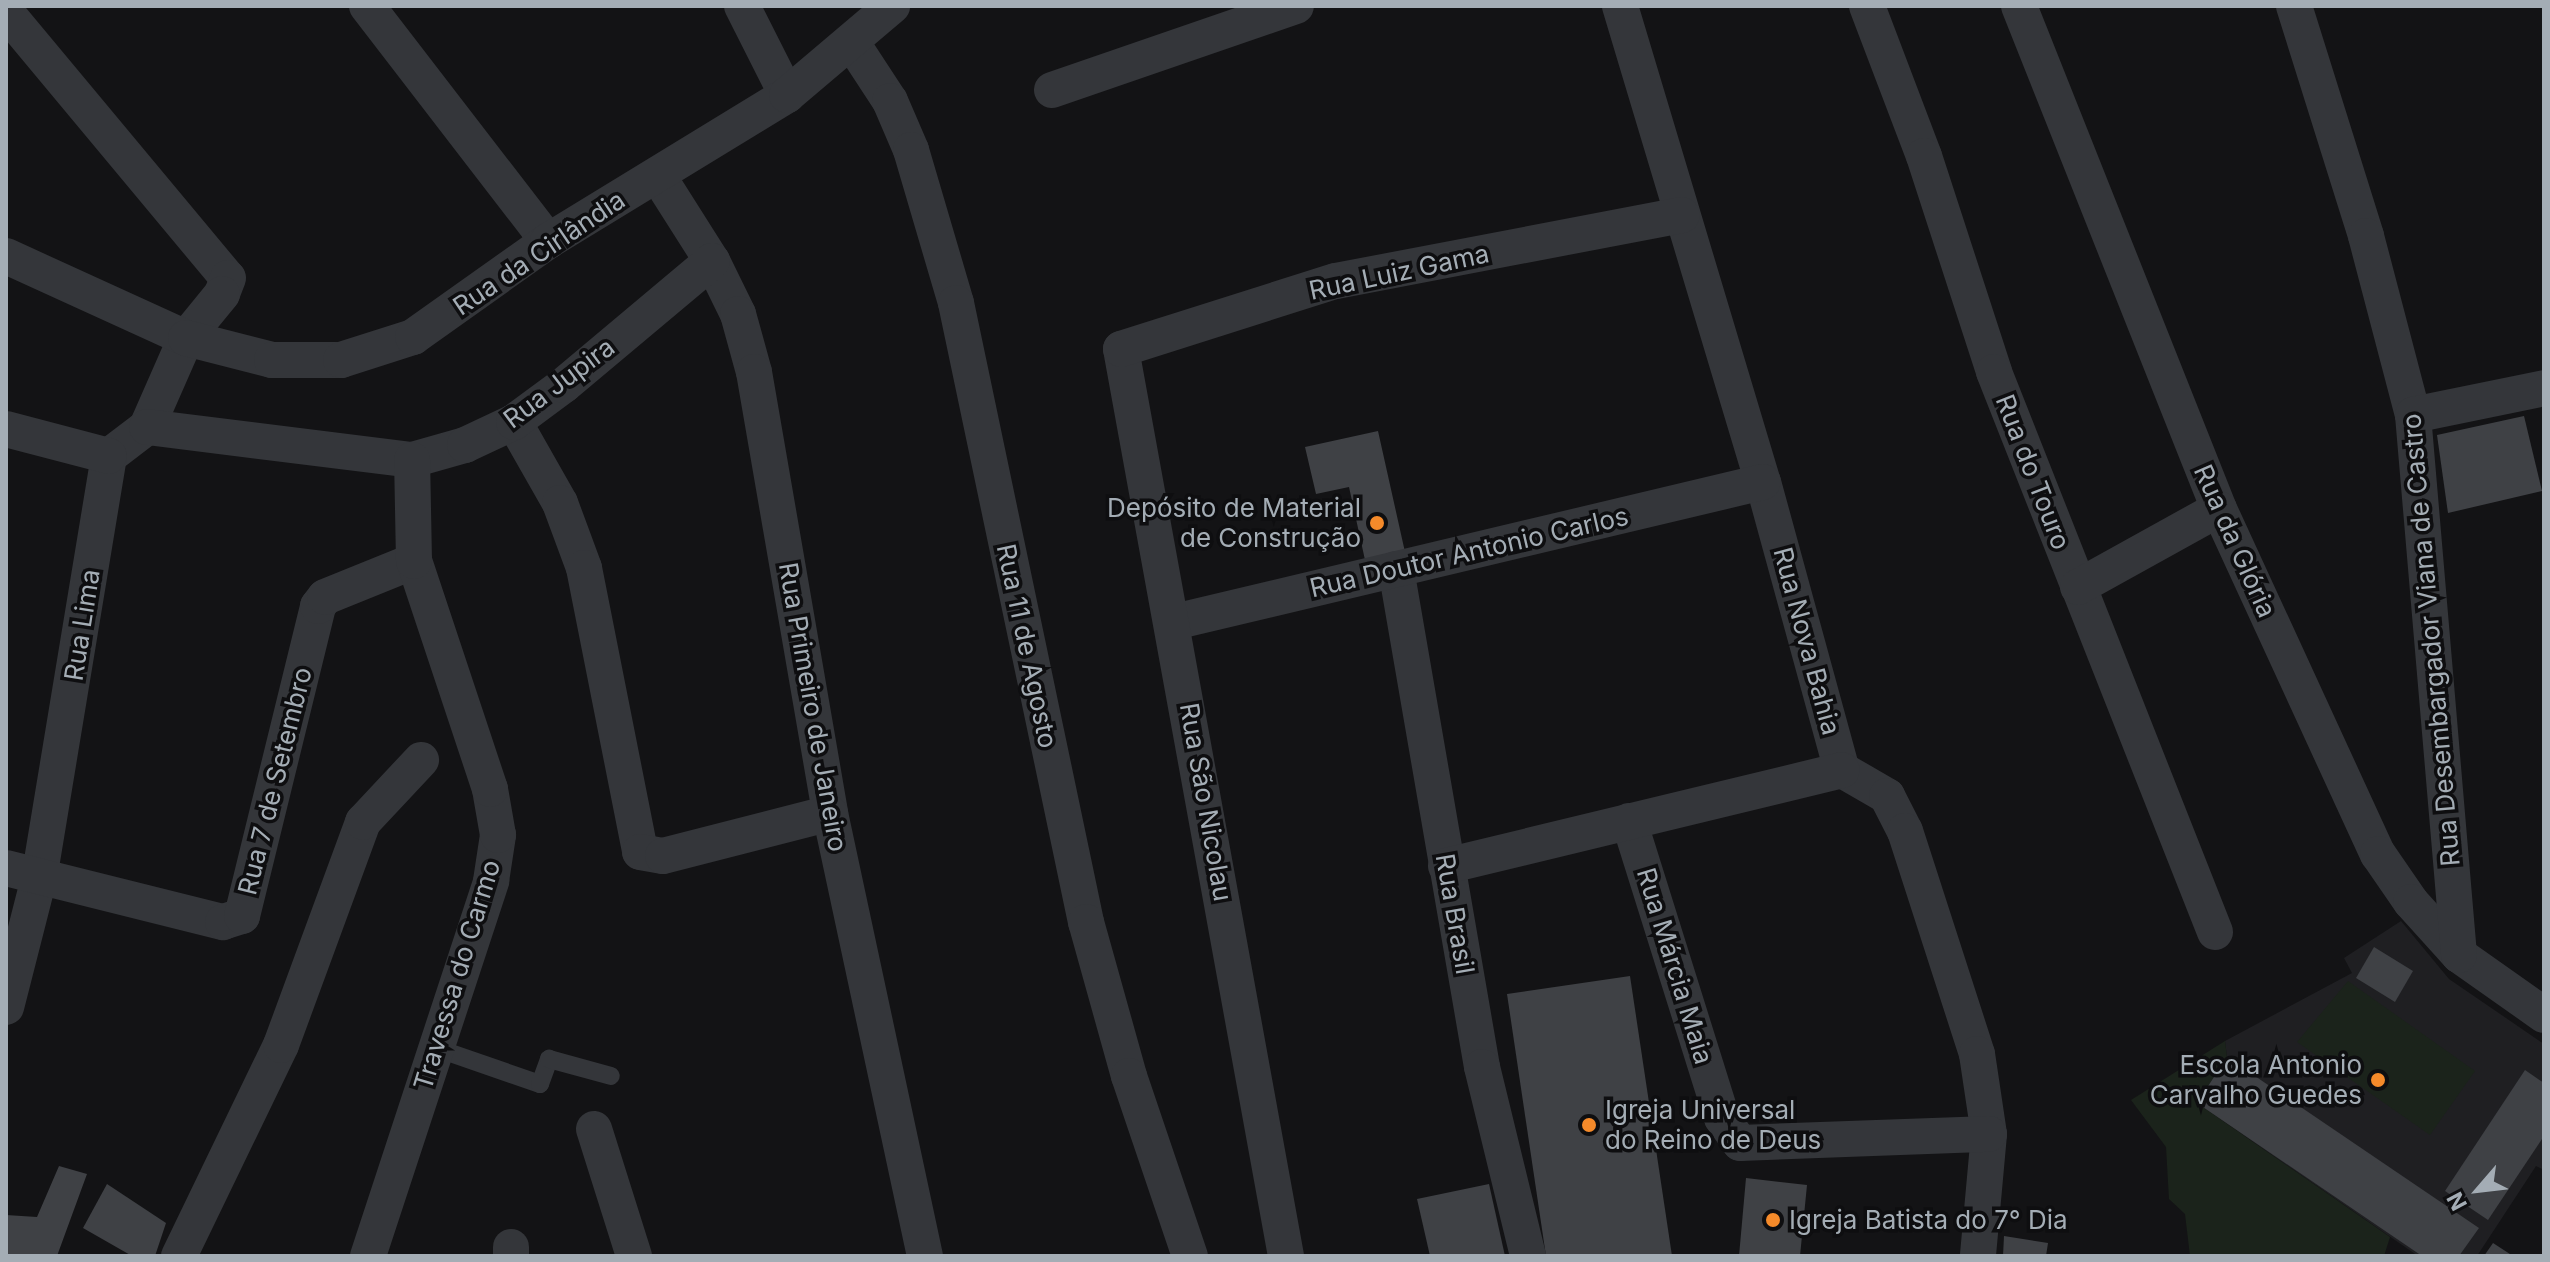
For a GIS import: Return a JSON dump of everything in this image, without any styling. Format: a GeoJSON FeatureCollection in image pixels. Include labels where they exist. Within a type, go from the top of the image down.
{"type":"FeatureCollection","features":[{"type":"Feature","properties":{"kind":"street"},"geometry":{"type":"LineString","coordinates":[[367,6],[548,241]]}},
{"type":"Feature","properties":{"kind":"street"},"geometry":{"type":"LineString","coordinates":[[742,6],[787,95]]}},
{"type":"Feature","properties":{"kind":"street","name":"Rua da Cirlândia"},"geometry":{"type":"LineString","coordinates":[[6,256],[186,338],[272,360],[341,360],[413,337],[548,241],[787,95],[892,6]]}},
{"type":"Feature","properties":{"kind":"street"},"geometry":{"type":"LineString","coordinates":[[1052,90],[1296,6]]}},
{"type":"Feature","properties":{"kind":"street","name":"Rua Nova Bahia"},"geometry":{"type":"LineString","coordinates":[[1620,6],[1763,482],[1842,770],[1887,796],[1905,831],[1977,1054],[1989,1134],[1978,1256]]}},
{"type":"Feature","properties":{"kind":"street","name":"Rua do Touro"},"geometry":{"type":"LineString","coordinates":[[1867,6],[1924,156],[1994,372],[2215,932]]}},
{"type":"Feature","properties":{"kind":"street","name":"Rua da Glória"},"geometry":{"type":"LineString","coordinates":[[2019,6],[2219,509],[2378,854],[2411,902],[2459,955],[2544,1015]]}},
{"type":"Feature","properties":{"kind":"street","name":"Rua Desembargador Viana de Castro"},"geometry":{"type":"LineString","coordinates":[[2294,6],[2366,236],[2413,415],[2459,955]]}},
{"type":"Feature","properties":{"kind":"street"},"geometry":{"type":"LineString","coordinates":[[6,12],[228,278],[222,294],[186,338],[147,427],[109,456],[6,429]]}},
{"type":"Feature","properties":{"kind":"street","name":"Rua 11 de Agosto"},"geometry":{"type":"LineString","coordinates":[[852,43],[890,101],[911,150],[956,303],[1086,922],[1129,1076],[1190,1256]]}},
{"type":"Feature","properties":{"kind":"street","name":"Rua Primeiro de Janeiro"},"geometry":{"type":"LineString","coordinates":[[658,176],[712,261],[738,314],[754,372],[830,813],[925,1256]]}},
{"type":"Feature","properties":{"kind":"street","name":"Rua Luiz Gama"},"geometry":{"type":"LineString","coordinates":[[1121,349],[1336,281],[1682,215]]}},
{"type":"Feature","properties":{"kind":"street","name":"Rua Jupira"},"geometry":{"type":"LineString","coordinates":[[147,427],[412,460],[465,445],[514,422],[712,261]]}},
{"type":"Feature","properties":{"kind":"street","name":"Rua São Nicolau"},"geometry":{"type":"LineString","coordinates":[[1121,349],[1174,622],[1286,1256]]}},
{"type":"Feature","properties":{"kind":"street"},"geometry":{"type":"LineString","coordinates":[[2413,415],[2544,388]]}},
{"type":"Feature","properties":{"kind":"street"},"geometry":{"type":"LineString","coordinates":[[514,422],[560,503],[584,568],[640,852],[663,856],[830,813]]}},
{"type":"Feature","properties":{"kind":"street","name":"Rua Lima"},"geometry":{"type":"LineString","coordinates":[[6,1007],[22,873],[109,456]]}},
{"type":"Feature","properties":{"kind":"street","name":"Travessa do Carmo"},"geometry":{"type":"LineString","coordinates":[[368,1256],[491,881],[498,835],[490,789],[414,561],[412,460]]}},
{"type":"Feature","properties":{"kind":"street","name":"Rua Doutor Antonio Carlos"},"geometry":{"type":"LineString","coordinates":[[1174,622],[1763,482]]}},
{"type":"Feature","properties":{"kind":"street"},"geometry":{"type":"LineString","coordinates":[[2078,587],[2219,509]]}},
{"type":"Feature","properties":{"kind":"street","name":"Rua 7 de Setembro"},"geometry":{"type":"LineString","coordinates":[[22,873],[223,922],[242,916],[318,606],[325,597],[414,561]]}},
{"type":"Feature","properties":{"kind":"street","name":"Rua Brasil"},"geometry":{"type":"LineString","coordinates":[[1396,569],[1482,1067],[1528,1256]]}},
{"type":"Feature","properties":{"kind":"street"},"geometry":{"type":"LineString","coordinates":[[179,1256],[281,1045],[363,822],[421,760]]}},
{"type":"Feature","properties":{"kind":"street"},"geometry":{"type":"LineString","coordinates":[[1446,866],[1842,770]]}},
{"type":"Feature","properties":{"kind":"street","name":"Rua Márcia Maia"},"geometry":{"type":"LineString","coordinates":[[1629,821],[1722,1118],[1740,1143],[1989,1134]]}},
{"type":"Feature","properties":{"kind":"street"},"geometry":{"type":"LineString","coordinates":[[594,1129],[634,1256]]}},
{"type":"Feature","properties":{"kind":"lane"},"geometry":{"type":"LineString","coordinates":[[436,1048],[540,1084],[549,1059],[611,1076]]}},
{"type":"Feature","properties":{"kind":"shaded area","name":"Escola Antonio Carvalho Guedes"},"geometry":{"type":"Polygon","coordinates":[[[2401,921],[2449,979],[2544,1044],[2544,1170],[2536,1166],[2477,1256],[2418,1256],[2197,1103],[2227,1057],[2225,1041],[2352,973],[2344,958],[2401,921]]]}},
{"type":"Feature","properties":{"kind":"shaded area"},"geometry":{"type":"Polygon","coordinates":[[[2348,981],[2475,1071],[2430,1135],[2297,1042],[2348,981]]]}},
{"type":"Feature","properties":{"kind":"shaded area"},"geometry":{"type":"Polygon","coordinates":[[[2225,1041],[2227,1057],[2197,1103],[2390,1237],[2384,1256],[2190,1256],[2185,1214],[2169,1199],[2166,1147],[2131,1100],[2225,1041]]]}},
{"type":"Feature","properties":{"kind":"building"},"geometry":{"type":"Polygon","coordinates":[[[2524,416],[2542,491],[2448,513],[2437,435],[2524,416]]]}},
{"type":"Feature","properties":{"kind":"building","name":"Depósito de Material de Construção"},"geometry":{"type":"Polygon","coordinates":[[[1378,431],[1405,552],[1365,560],[1349,487],[1316,494],[1305,447],[1378,431]]]}},
{"type":"Feature","properties":{"kind":"building"},"geometry":{"type":"Polygon","coordinates":[[[2374,947],[2413,971],[2395,1002],[2356,978],[2374,947]]]}},
{"type":"Feature","properties":{"kind":"building","name":"Igreja Universal do Reino de Deus"},"geometry":{"type":"Polygon","coordinates":[[[1630,976],[1672,1256],[1546,1256],[1507,994],[1630,976]]]}},
{"type":"Feature","properties":{"kind":"building"},"geometry":{"type":"Polygon","coordinates":[[[2227,1057],[2479,1228],[2459,1256],[2422,1256],[2197,1103],[2227,1057]]]}},
{"type":"Feature","properties":{"kind":"building"},"geometry":{"type":"Polygon","coordinates":[[[2525,1070],[2544,1083],[2544,1136],[2488,1220],[2445,1191],[2525,1070]]]}},
{"type":"Feature","properties":{"kind":"building"},"geometry":{"type":"Polygon","coordinates":[[[59,1166],[87,1174],[57,1256],[6,1256],[6,1215],[37,1217],[59,1166]]]}},
{"type":"Feature","properties":{"kind":"building","name":"Igreja Batista do 7° Dia"},"geometry":{"type":"Polygon","coordinates":[[[1746,1178],[1807,1185],[1800,1256],[1739,1256],[1746,1178]]]}},
{"type":"Feature","properties":{"kind":"building"},"geometry":{"type":"Polygon","coordinates":[[[107,1184],[166,1223],[155,1256],[132,1256],[83,1228],[107,1184]]]}},
{"type":"Feature","properties":{"kind":"building"},"geometry":{"type":"Polygon","coordinates":[[[1489,1184],[1505,1256],[1430,1256],[1417,1199],[1489,1184]]]}},
{"type":"Feature","properties":{"kind":"building"},"geometry":{"type":"Polygon","coordinates":[[[2004,1236],[2048,1243],[2046,1256],[2003,1256],[2004,1236]]]}},
{"type":"Feature","properties":{"kind":"building"},"geometry":{"type":"Polygon","coordinates":[[[2493,1243],[2513,1256],[2484,1256],[2493,1243]]]}},
{"type":"Feature","properties":{"kind":"place","name":"Depósito de Material de Construção"},"geometry":{"type":"Point","coordinates":[1377,523]}},
{"type":"Feature","properties":{"kind":"place","name":"Escola Antonio Carvalho Guedes"},"geometry":{"type":"Point","coordinates":[2378,1080]}},
{"type":"Feature","properties":{"kind":"place","name":"Igreja Universal do Reino de Deus"},"geometry":{"type":"Point","coordinates":[1589,1125]}},
{"type":"Feature","properties":{"kind":"place","name":"Igreja Batista do 7° Dia"},"geometry":{"type":"Point","coordinates":[1773,1220]}}]}
